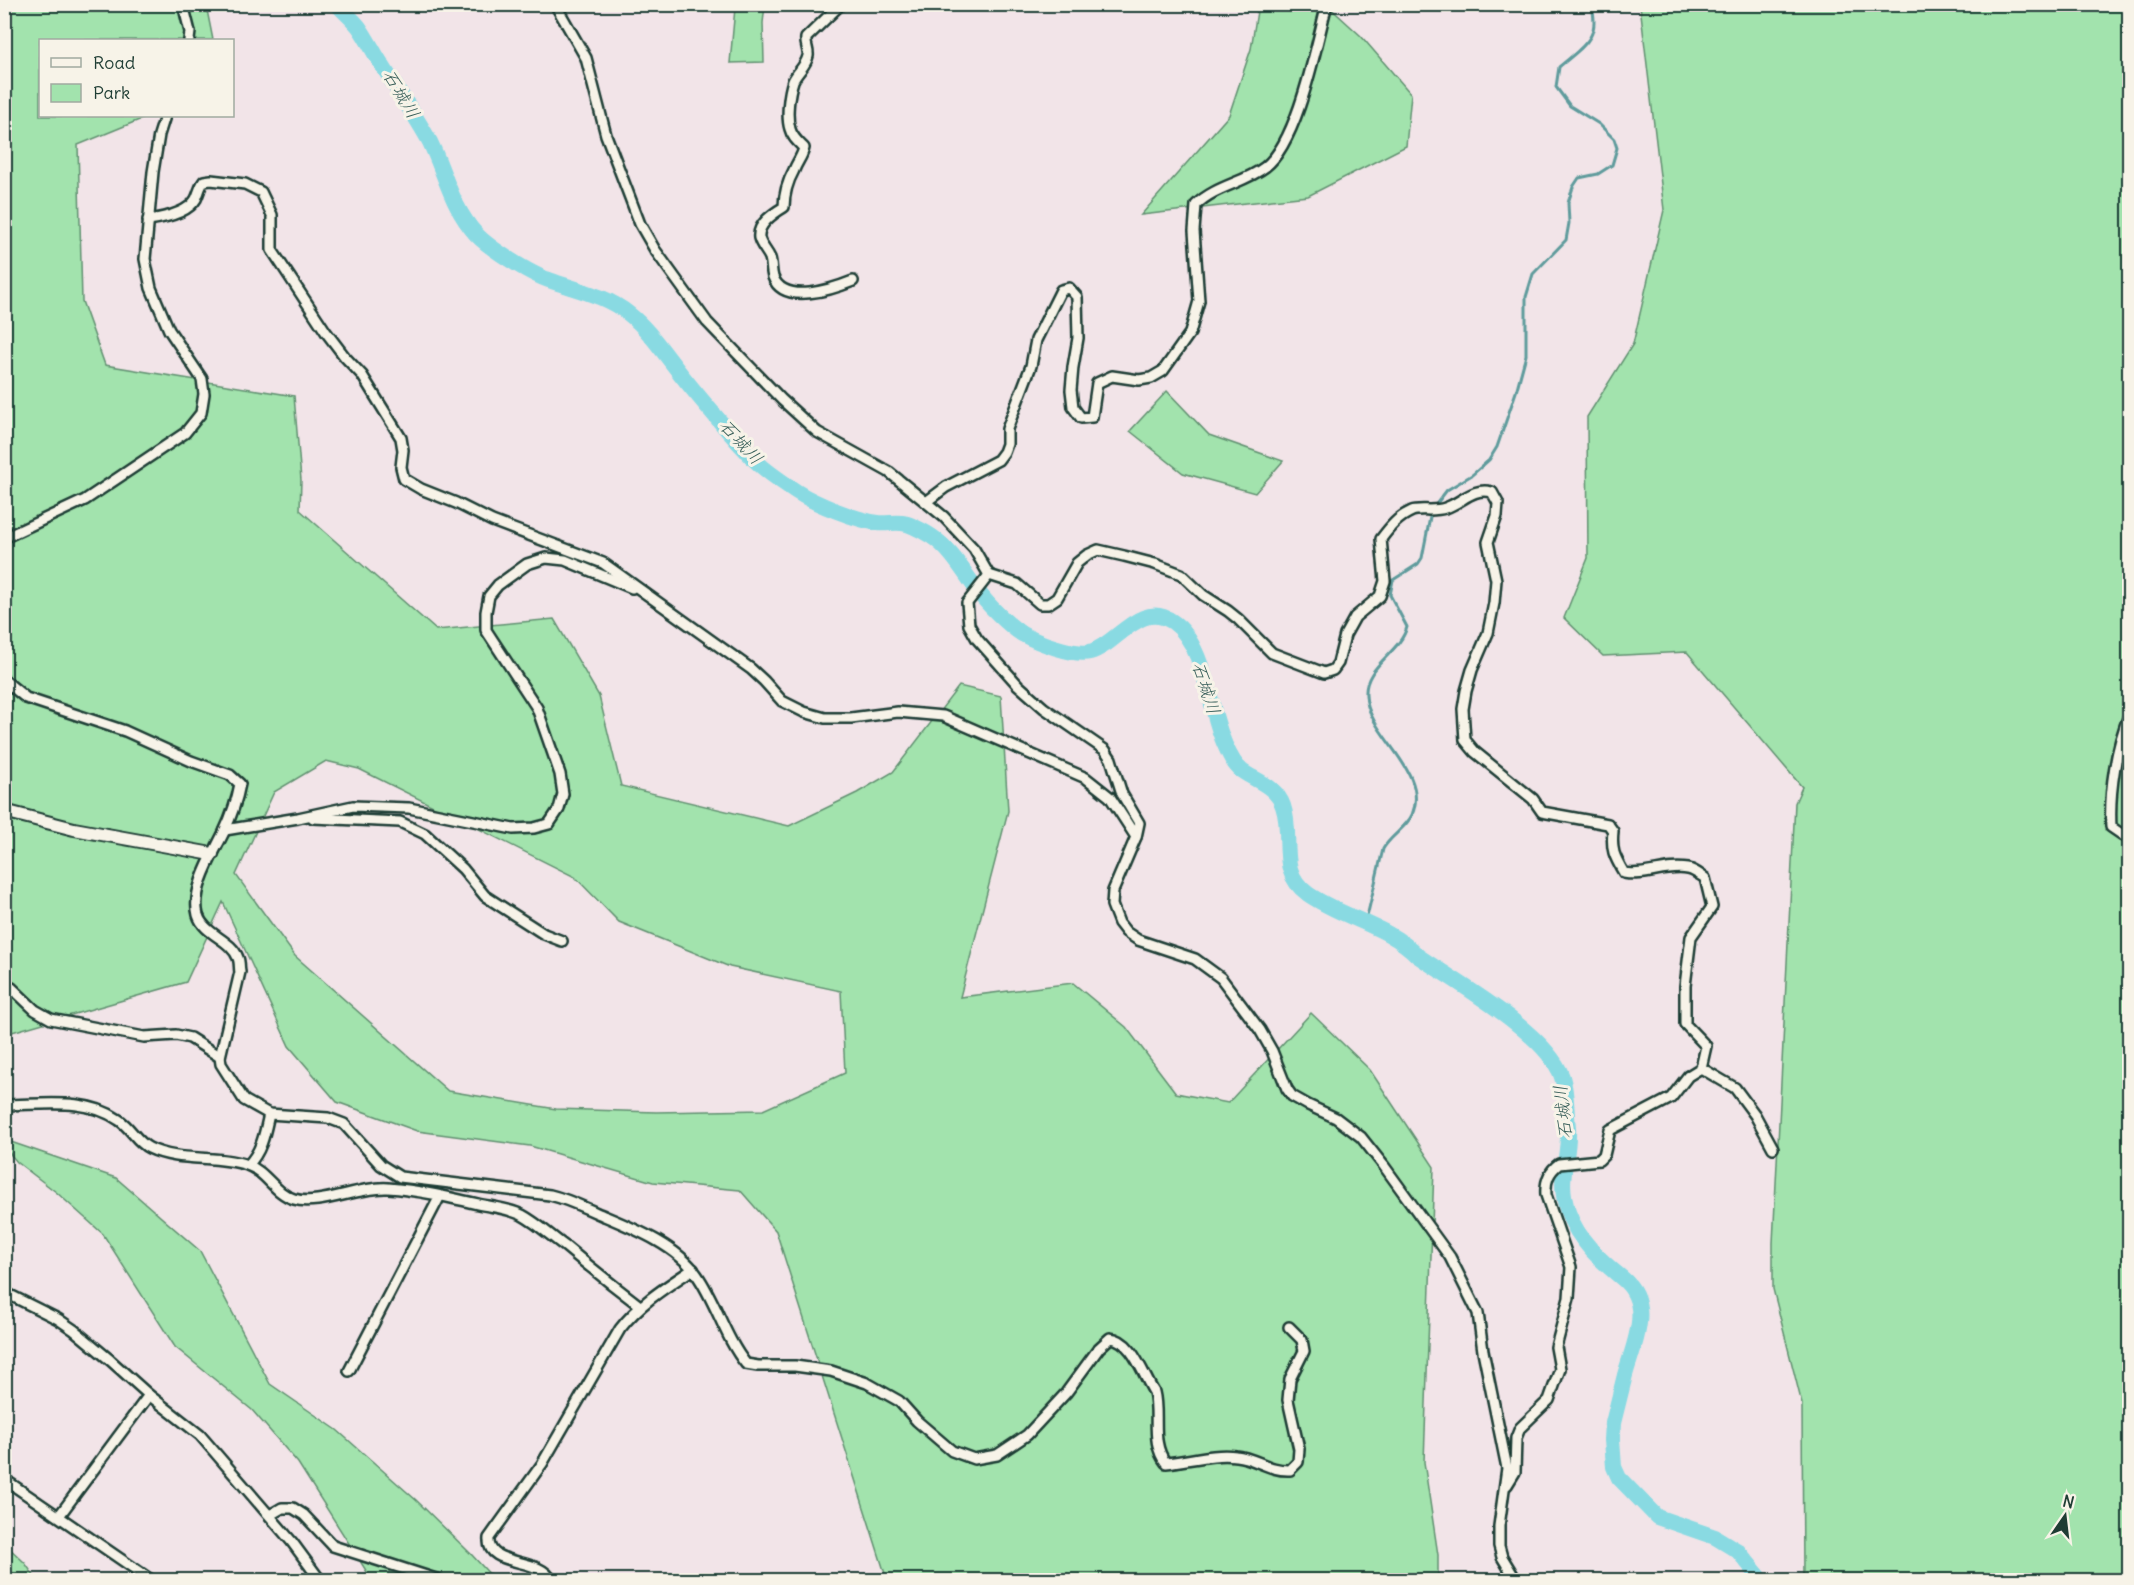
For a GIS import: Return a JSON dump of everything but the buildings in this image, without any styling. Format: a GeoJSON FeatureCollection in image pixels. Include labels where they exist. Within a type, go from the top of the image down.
{"type":"FeatureCollection","features":[{"type":"Feature","properties":{"kind":"street"},"geometry":{"type":"LineString","coordinates":[[183,4],[190,32],[189,39]]}},
{"type":"Feature","properties":{"kind":"street"},"geometry":{"type":"LineString","coordinates":[[555,4],[586,58],[606,135],[640,224],[655,250],[707,322],[782,400],[817,432],[889,472],[944,517],[974,549],[987,576],[1017,584],[1040,604],[1048,604],[1057,598],[1077,563],[1098,550],[1155,564],[1181,574],[1203,596],[1233,615],[1272,653],[1324,673],[1333,670],[1338,663],[1345,635],[1355,617],[1380,596],[1385,581],[1381,539],[1396,521],[1415,510],[1429,512],[1446,508],[1473,492],[1484,490],[1492,492],[1498,503],[1497,516],[1488,542],[1496,580],[1494,603],[1488,633],[1472,670],[1466,691],[1463,709],[1465,740],[1475,752],[1533,799],[1542,812],[1608,824],[1613,831],[1612,847],[1615,858],[1624,873],[1637,875],[1663,869],[1690,869],[1705,879],[1712,907],[1691,937],[1685,986],[1685,1024],[1706,1046],[1701,1068],[1688,1076],[1671,1098],[1610,1130],[1604,1155],[1599,1160],[1559,1164],[1549,1175],[1545,1185],[1546,1195],[1571,1267],[1569,1298],[1556,1347],[1560,1369],[1549,1400],[1520,1428],[1516,1438],[1515,1472],[1505,1490]]}},
{"type":"Feature","properties":{"kind":"street"},"geometry":{"type":"LineString","coordinates":[[841,4],[806,38],[805,44],[809,53],[807,60],[793,80],[789,114],[789,128],[794,138],[804,148],[784,197],[784,207],[764,222],[759,231],[759,238],[770,259],[773,278],[781,287],[792,292],[806,294],[831,289],[853,281]]}},
{"type":"Feature","properties":{"kind":"street"},"geometry":{"type":"LineString","coordinates":[[926,501],[946,487],[998,460],[1004,452],[1007,444],[1007,429],[1031,366],[1036,340],[1061,290],[1069,288],[1077,297],[1078,338],[1071,390],[1073,407],[1081,418],[1092,417],[1097,383],[1112,376],[1139,380],[1151,378],[1163,370],[1190,333],[1199,302],[1194,231],[1196,205],[1217,189],[1263,169],[1283,145],[1298,110],[1327,4]]}},
{"type":"Feature","properties":{"kind":"street"},"geometry":{"type":"LineString","coordinates":[[4,538],[85,500],[185,433],[201,413],[204,394],[202,379],[170,330],[151,288],[145,259],[153,172],[159,135],[165,117]]}},
{"type":"Feature","properties":{"kind":"street"},"geometry":{"type":"LineString","coordinates":[[148,220],[164,218],[195,201],[204,181],[245,184],[261,192],[272,215],[272,250],[326,332],[362,375],[401,438],[403,450],[401,467],[404,479],[492,521],[603,563],[751,669],[782,701],[804,712],[825,718],[851,718],[898,712],[943,716],[1086,778],[1110,797],[1137,837]]}},
{"type":"Feature","properties":{"kind":"street"},"geometry":{"type":"LineString","coordinates":[[225,830],[353,806],[409,808],[513,829],[534,828],[549,824],[559,809],[563,794],[561,774],[537,708],[486,630],[489,596],[498,585],[527,564],[546,558],[565,560],[647,594]]}},
{"type":"Feature","properties":{"kind":"street"},"geometry":{"type":"LineString","coordinates":[[987,576],[968,603],[969,625],[977,639],[1018,685],[1044,708],[1105,750],[1111,759],[1122,794],[1139,823],[1137,837],[1113,891],[1112,905],[1119,922],[1126,932],[1138,940],[1196,959],[1221,978],[1260,1030],[1272,1051],[1287,1089],[1300,1100],[1336,1118],[1360,1137],[1384,1166],[1450,1257],[1478,1313],[1483,1351],[1507,1468],[1499,1526],[1499,1546],[1502,1557],[1516,1581]]}},
{"type":"Feature","properties":{"kind":"street"},"geometry":{"type":"LineString","coordinates":[[4,680],[26,698],[125,731],[180,756],[230,775],[240,784],[238,797],[225,830],[212,854],[197,893],[198,917],[206,928],[231,947],[238,958],[240,972],[220,1057],[221,1064],[244,1100],[269,1114],[328,1119],[344,1124],[381,1165],[400,1177],[550,1195],[570,1200],[641,1232],[687,1261],[719,1312],[731,1340],[746,1364],[795,1366],[831,1371],[867,1383],[899,1401],[952,1451],[974,1459],[998,1455],[1028,1435],[1066,1393],[1099,1348],[1110,1338],[1117,1338],[1125,1343],[1154,1392],[1157,1448],[1166,1463],[1234,1456],[1250,1459],[1277,1470],[1290,1470],[1298,1462],[1299,1449],[1288,1400],[1290,1379],[1304,1351],[1302,1340],[1289,1327]]}},
{"type":"Feature","properties":{"kind":"street"},"geometry":{"type":"LineString","coordinates":[[2130,713],[2113,776],[2111,815],[2111,827],[2130,840]]}},
{"type":"Feature","properties":{"kind":"street"},"geometry":{"type":"LineString","coordinates":[[4,811],[74,829],[212,854]]}},
{"type":"Feature","properties":{"kind":"street"},"geometry":{"type":"LineString","coordinates":[[298,818],[400,822],[425,834],[463,869],[484,896],[544,934],[562,941]]}},
{"type":"Feature","properties":{"kind":"street"},"geometry":{"type":"LineString","coordinates":[[4,984],[12,988],[35,1010],[51,1019],[144,1037],[176,1035],[190,1038],[220,1057]]}},
{"type":"Feature","properties":{"kind":"street"},"geometry":{"type":"LineString","coordinates":[[1701,1068],[1735,1088],[1755,1115],[1773,1148]]}},
{"type":"Feature","properties":{"kind":"street"},"geometry":{"type":"LineString","coordinates":[[4,1105],[72,1103],[102,1111],[121,1121],[148,1148],[177,1157],[223,1160],[248,1165],[261,1172],[274,1186],[294,1199],[317,1200],[369,1188],[388,1188],[503,1209],[521,1215],[640,1306]]}},
{"type":"Feature","properties":{"kind":"street"},"geometry":{"type":"LineString","coordinates":[[248,1165],[264,1138],[269,1114]]}},
{"type":"Feature","properties":{"kind":"street"},"geometry":{"type":"LineString","coordinates":[[349,1371],[440,1196]]}},
{"type":"Feature","properties":{"kind":"street"},"geometry":{"type":"LineString","coordinates":[[550,1581],[548,1574],[539,1568],[491,1552],[488,1545],[489,1538],[542,1464],[620,1329],[640,1306],[693,1269]]}},
{"type":"Feature","properties":{"kind":"street"},"geometry":{"type":"LineString","coordinates":[[4,1293],[66,1325],[200,1436],[270,1515],[320,1581]]}},
{"type":"Feature","properties":{"kind":"street"},"geometry":{"type":"LineString","coordinates":[[59,1516],[149,1395]]}},
{"type":"Feature","properties":{"kind":"street"},"geometry":{"type":"LineString","coordinates":[[4,1479],[151,1581]]}},
{"type":"Feature","properties":{"kind":"street"},"geometry":{"type":"LineString","coordinates":[[270,1515],[282,1508],[293,1508],[304,1515],[333,1546],[439,1581]]}},
{"type":"Feature","properties":{"kind":"green space"},"geometry":{"type":"Polygon","coordinates":[[[5,5],[206,5],[213,39],[39,39],[39,117],[147,117],[78,145],[82,301],[105,365],[294,396],[301,480],[300,510],[436,630],[554,619],[599,696],[621,786],[789,826],[857,793],[893,772],[959,686],[1001,696],[1008,811],[960,997],[1073,983],[1126,1027],[1176,1093],[1228,1103],[1311,1013],[1370,1070],[1434,1167],[1424,1462],[1438,1555],[1438,1580],[887,1580],[776,1231],[740,1190],[653,1182],[530,1146],[417,1131],[337,1102],[289,1046],[223,902],[186,982],[5,1034],[5,5]],[[326,761],[274,792],[236,875],[295,956],[448,1091],[556,1109],[656,1112],[763,1110],[845,1073],[841,991],[730,967],[619,922],[575,877],[359,769],[326,761]]]}},
{"type":"Feature","properties":{"kind":"green space"},"geometry":{"type":"Polygon","coordinates":[[[737,5],[765,5],[764,62],[730,63],[737,5]]]}},
{"type":"Feature","properties":{"kind":"green space"},"geometry":{"type":"Polygon","coordinates":[[[1258,5],[1327,5],[1361,36],[1411,94],[1406,146],[1308,196],[1141,215],[1229,115],[1251,49],[1258,5]]]}},
{"type":"Feature","properties":{"kind":"green space"},"geometry":{"type":"Polygon","coordinates":[[[1640,5],[2129,5],[2129,1580],[1803,1580],[1802,1404],[1773,1289],[1773,1243],[1795,803],[1802,787],[1687,652],[1603,656],[1564,618],[1588,558],[1587,417],[1633,344],[1664,210],[1640,5]]]}},
{"type":"Feature","properties":{"kind":"green space"},"geometry":{"type":"Polygon","coordinates":[[[1167,391],[1209,435],[1283,461],[1255,493],[1183,473],[1130,431],[1167,391]]]}},
{"type":"Feature","properties":{"kind":"green space"},"geometry":{"type":"Polygon","coordinates":[[[5,1140],[116,1178],[200,1251],[270,1384],[337,1430],[416,1500],[495,1580],[372,1580],[298,1463],[252,1410],[175,1347],[103,1234],[56,1192],[17,1162],[5,1148],[5,1140]]]}},
{"type":"Feature","properties":{"kind":"green space"},"geometry":{"type":"Polygon","coordinates":[[[5,1544],[25,1563],[37,1580],[5,1580],[5,1544]]]}},
{"type":"Feature","properties":{"kind":"waterway","name":"石城川"},"geometry":{"type":"LineString","coordinates":[[337,4],[359,27],[419,123],[430,142],[455,202],[476,234],[500,253],[531,272],[601,298],[629,314],[648,333],[737,441],[772,475],[805,497],[836,511],[878,523],[906,524],[931,536],[951,554],[981,595],[1004,620],[1022,634],[1046,644],[1074,652],[1090,652],[1100,648],[1129,626],[1150,616],[1161,616],[1173,622],[1184,632],[1199,661],[1219,731],[1232,759],[1242,771],[1266,785],[1280,799],[1286,818],[1289,864],[1298,885],[1322,903],[1379,929],[1406,945],[1418,956],[1520,1026],[1553,1060],[1562,1077],[1566,1096],[1568,1139],[1563,1189],[1568,1212],[1590,1249],[1632,1288],[1639,1312],[1636,1337],[1613,1423],[1614,1467],[1619,1478],[1657,1517],[1715,1537],[1738,1551],[1762,1580]]}},
{"type":"Feature","properties":{"kind":"waterway"},"geometry":{"type":"LineString","coordinates":[[1434,507],[1447,490],[1472,475],[1489,460],[1497,447],[1526,355],[1526,297],[1533,274],[1566,240],[1569,223],[1568,203],[1573,187],[1579,178],[1598,174],[1612,165],[1617,148],[1614,139],[1599,124],[1570,106],[1556,87],[1559,67],[1582,47],[1592,34],[1594,16],[1591,4]]}},
{"type":"Feature","properties":{"kind":"waterway"},"geometry":{"type":"LineString","coordinates":[[1366,921],[1383,849],[1409,820],[1416,799],[1413,783],[1406,768],[1369,710],[1367,685],[1376,668],[1397,645],[1407,627],[1390,595],[1393,580],[1418,564],[1422,558],[1431,512]]}}]}
